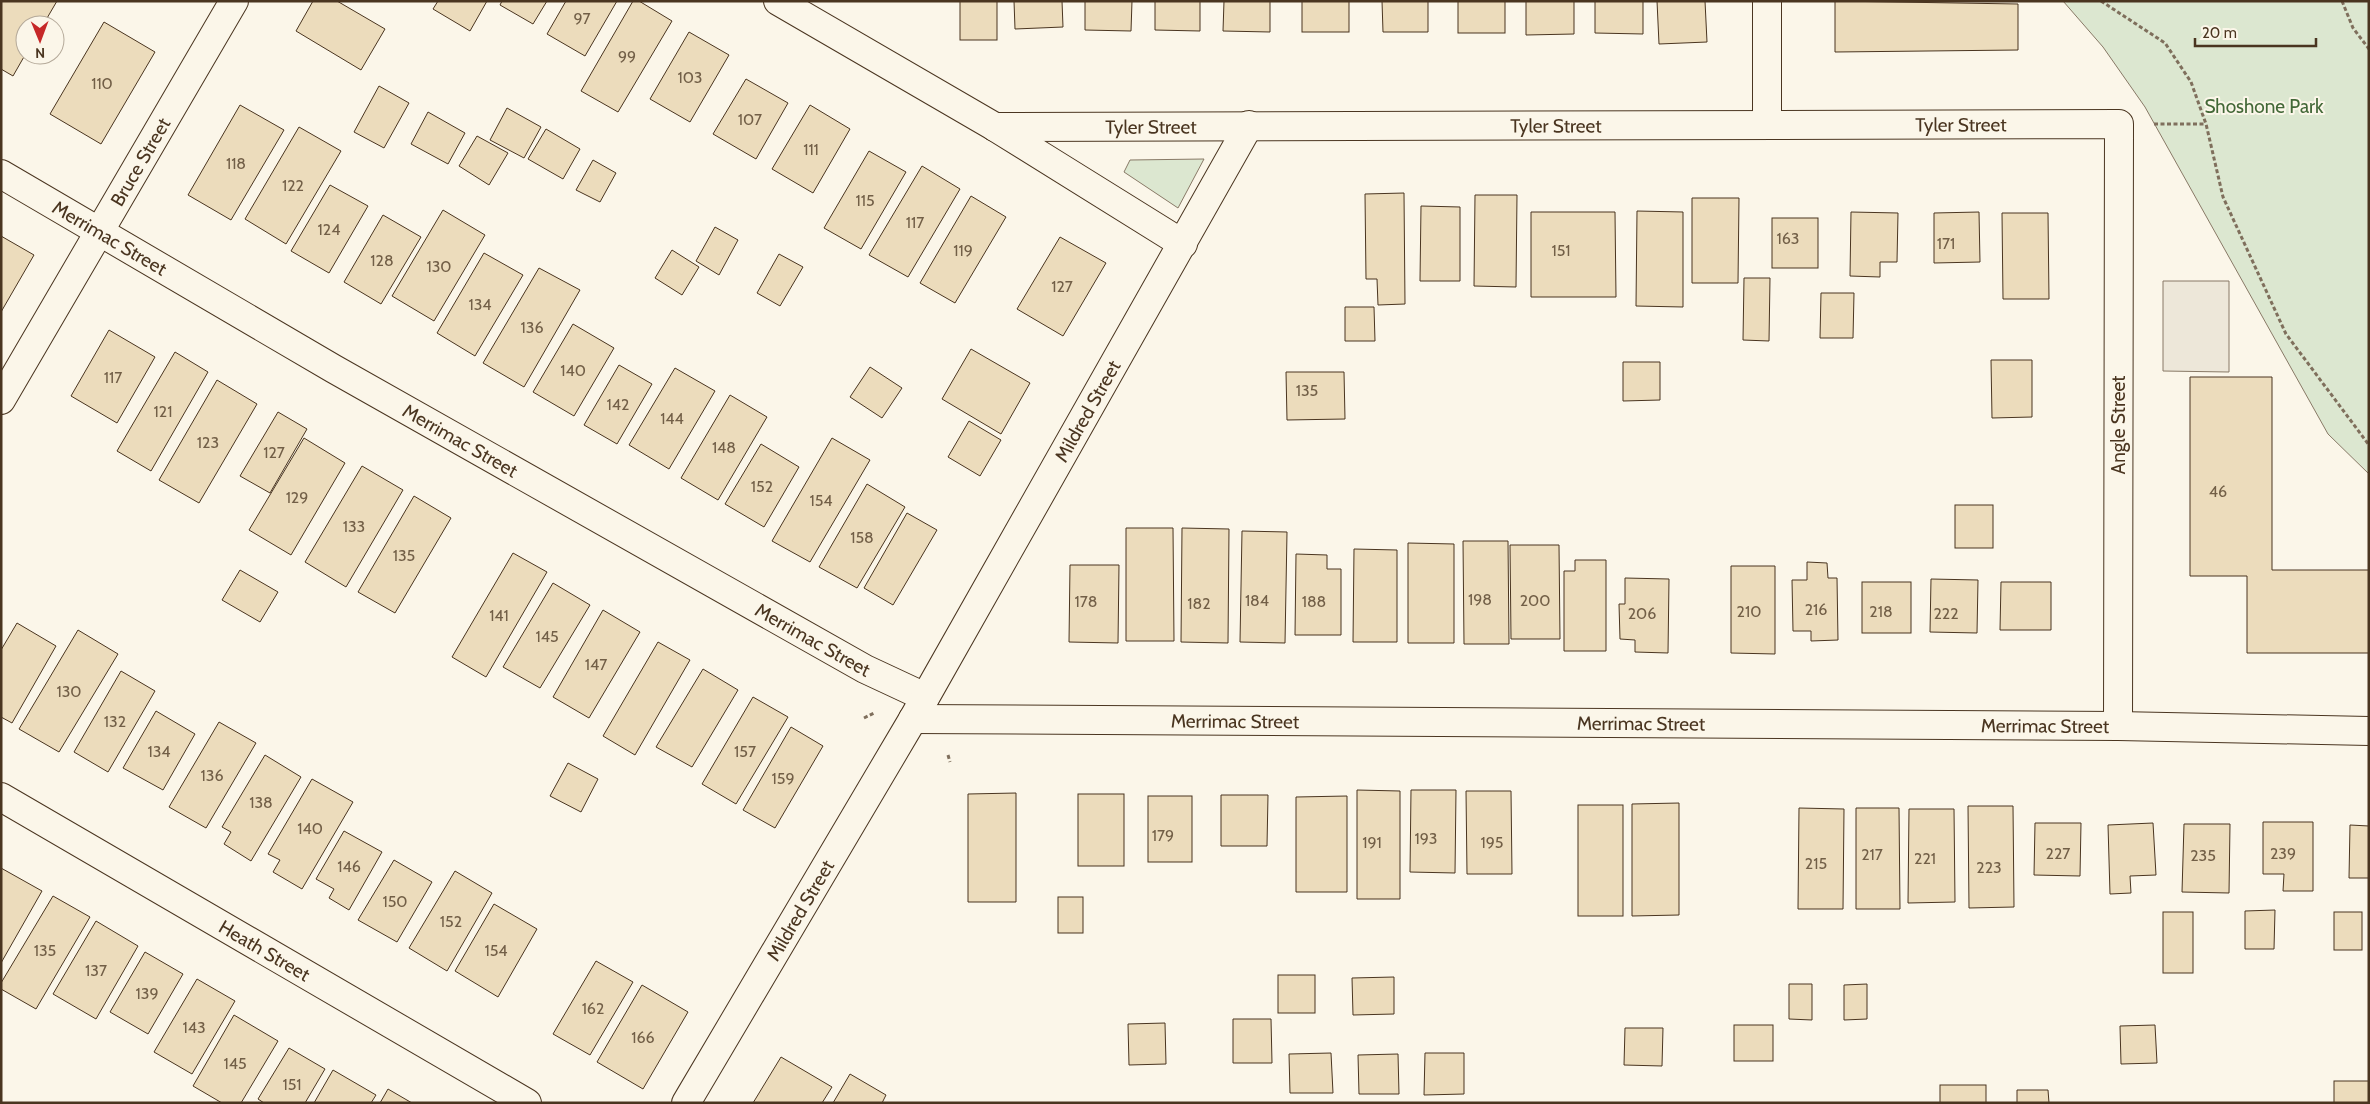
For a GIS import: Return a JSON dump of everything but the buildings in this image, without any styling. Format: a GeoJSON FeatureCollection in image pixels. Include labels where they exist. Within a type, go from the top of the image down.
{"type":"FeatureCollection","features":[{"type":"Feature","properties":{"kind":"street","name":"Bruce Street"},"geometry":{"type":"LineString","coordinates":[[1,400],[234,1]]}},
{"type":"Feature","properties":{"kind":"street"},"geometry":{"type":"LineString","coordinates":[[778,1],[995,127],[1183,244]]}},
{"type":"Feature","properties":{"kind":"street"},"geometry":{"type":"LineString","coordinates":[[1767,125],[1768,1]]}},
{"type":"Feature","properties":{"kind":"street","name":"Tyler Street"},"geometry":{"type":"LineString","coordinates":[[995,127],[2119,124]]}},
{"type":"Feature","properties":{"kind":"street","name":"Angle Street"},"geometry":{"type":"LineString","coordinates":[[2118,726],[2119,124]]}},
{"type":"Feature","properties":{"kind":"street","name":"Mildred Street"},"geometry":{"type":"LineString","coordinates":[[686,1103],[919,708],[1249,125]]}},
{"type":"Feature","properties":{"kind":"street","name":"Merrimac Street"},"geometry":{"type":"LineString","coordinates":[[1,174],[334,369],[864,669],[919,708],[2369,731]]}},
{"type":"Feature","properties":{"kind":"street","name":"Heath Street"},"geometry":{"type":"LineString","coordinates":[[1,797],[528,1103]]}},
{"type":"Feature","properties":{"kind":"path"},"geometry":{"type":"LineString","coordinates":[[2101,1],[2166,43],[2191,82],[2206,124],[2223,197],[2286,334],[2369,445]]}},
{"type":"Feature","properties":{"kind":"path"},"geometry":{"type":"LineString","coordinates":[[2342,1],[2354,28],[2369,48]]}},
{"type":"Feature","properties":{"kind":"path"},"geometry":{"type":"LineString","coordinates":[[2158,124],[2206,124]]}},
{"type":"Feature","properties":{"kind":"path"},"geometry":{"type":"LineString","coordinates":[[864,718],[875,712]]}},
{"type":"Feature","properties":{"kind":"green space","name":"Shoshone Park"},"geometry":{"type":"Polygon","coordinates":[[[2063,1],[2369,1],[2369,474],[2328,434],[2145,107],[2103,47],[2063,1]]]}},
{"type":"Feature","properties":{"kind":"green space"},"geometry":{"type":"Polygon","coordinates":[[[1204,159],[1178,208],[1124,172],[1130,160],[1204,159]]]}},
{"type":"Feature","properties":{"kind":"shaded area"},"geometry":{"type":"Polygon","coordinates":[[[2163,281],[2229,281],[2229,372],[2163,371],[2163,281]]]}}]}
